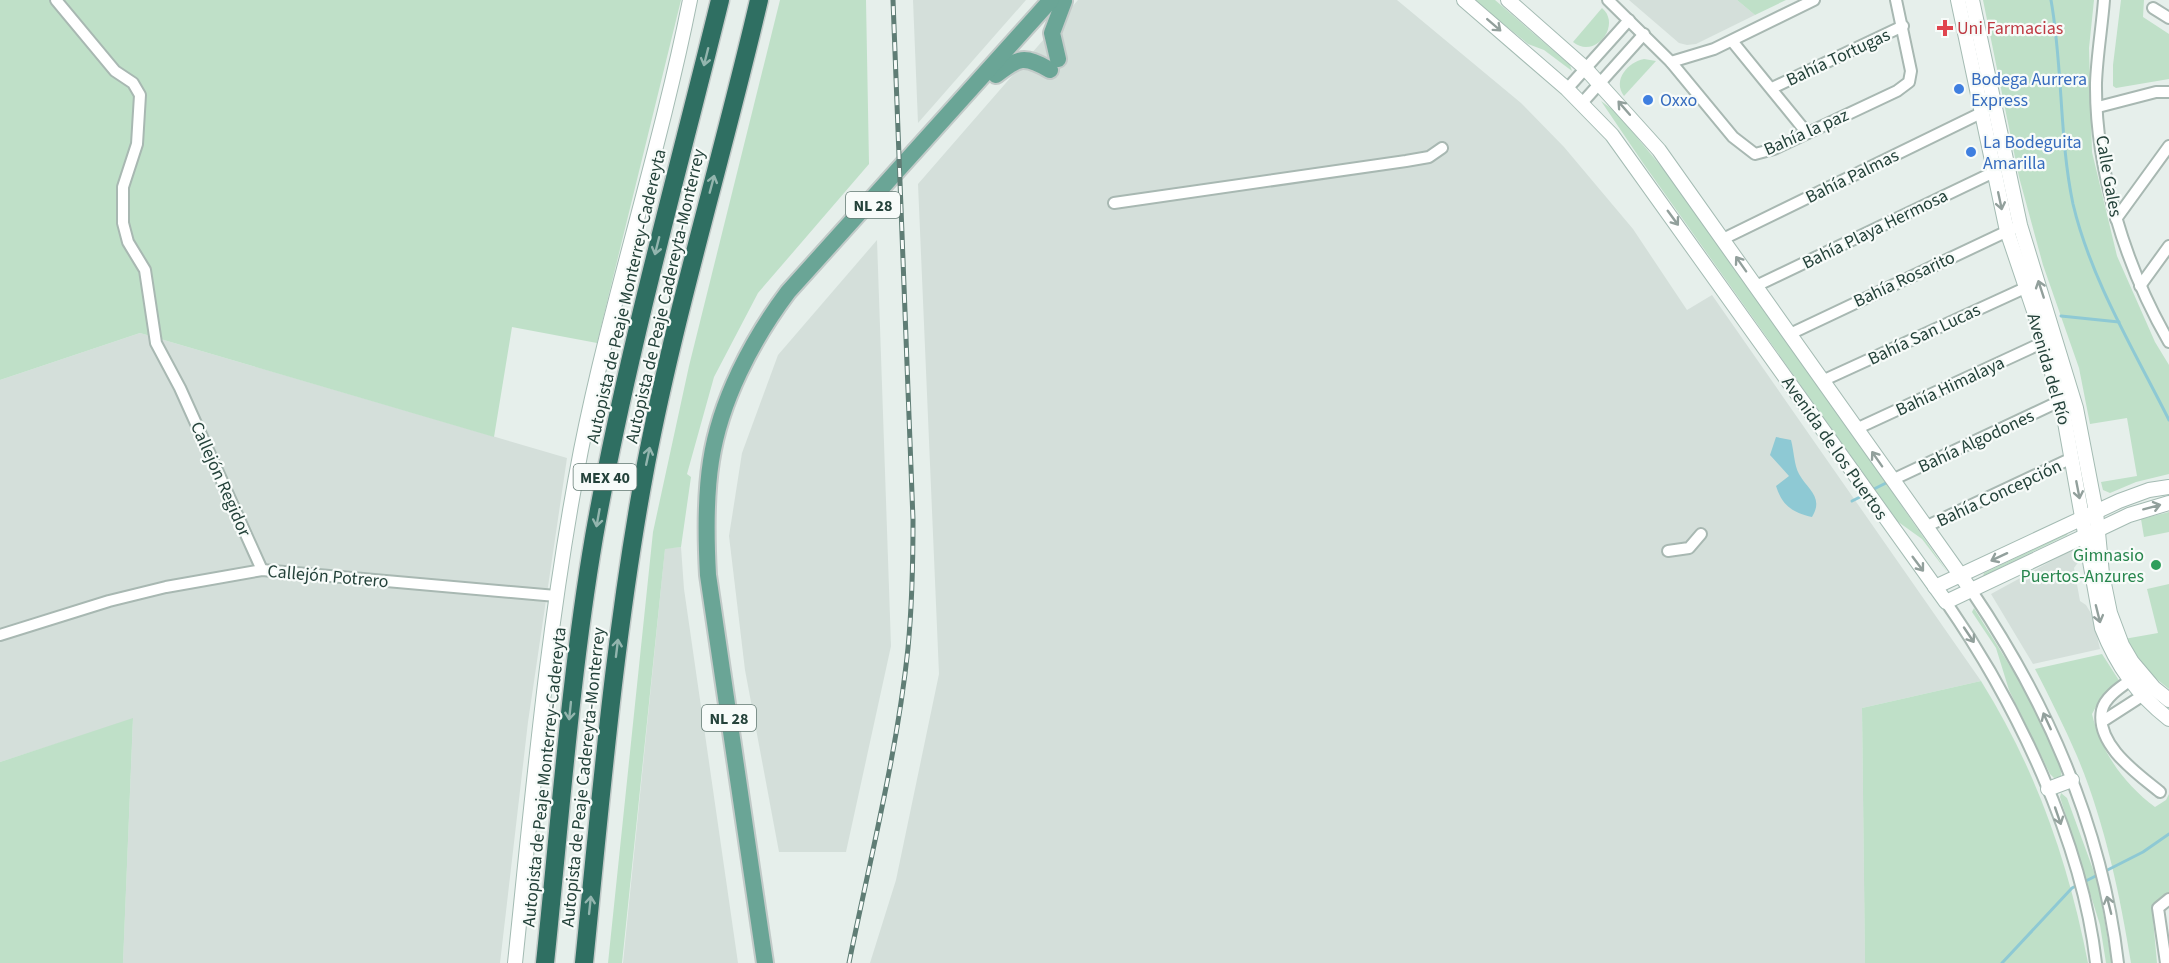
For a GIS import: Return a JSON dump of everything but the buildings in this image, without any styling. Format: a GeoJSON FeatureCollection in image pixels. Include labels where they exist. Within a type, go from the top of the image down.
{"type":"FeatureCollection","features":[{"type":"Feature","properties":{"kind":"highway","name":"Autopista de Peaje Monterrey-Cadereyta"},"geometry":{"type":"LineString","coordinates":[[545,963],[570,708],[606,474],[643,302],[720,0]]}},
{"type":"Feature","properties":{"kind":"highway","name":"Autopista de Peaje Cadereyta-Monterrey"},"geometry":{"type":"LineString","coordinates":[[584,963],[619,635],[643,485],[688,279],[759,0]]}},
{"type":"Feature","properties":{"kind":"main road","name":"NL 28"},"geometry":{"type":"LineString","coordinates":[[765,963],[712,617],[706,531],[711,472],[719,430],[733,389],[754,344],[775,308],[802,274],[1051,0]]}},
{"type":"Feature","properties":{"kind":"main road","name":"NL 28"},"geometry":{"type":"LineString","coordinates":[[711,472],[716,464],[728,420],[747,369],[770,327],[795,291],[858,220],[1065,0]]}},
{"type":"Feature","properties":{"kind":"main road"},"geometry":{"type":"LineString","coordinates":[[996,75],[1015,60],[1034,60],[1054,64],[1052,33],[1065,0]]}},
{"type":"Feature","properties":{"kind":"street","name":"Callejón Regidor"},"geometry":{"type":"LineString","coordinates":[[56,0],[116,71],[133,83],[140,95],[137,144],[123,187],[123,223],[128,242],[145,270],[156,343],[180,388],[262,570]]}},
{"type":"Feature","properties":{"kind":"street"},"geometry":{"type":"LineString","coordinates":[[515,963],[536,749],[556,596],[590,410],[690,0]]}},
{"type":"Feature","properties":{"kind":"street","name":"Avenida de los Puertos"},"geometry":{"type":"LineString","coordinates":[[1464,0],[1567,89],[1612,135],[1947,602],[1990,668],[2048,789],[2076,867],[2088,914],[2096,963]]}},
{"type":"Feature","properties":{"kind":"street","name":"Avenida de los Puertos"},"geometry":{"type":"LineString","coordinates":[[1508,0],[1585,68],[1659,150],[1971,590],[2024,675],[2072,780],[2097,856],[2113,924],[2118,963]]}},
{"type":"Feature","properties":{"kind":"street","name":"Bahía la paz"},"geometry":{"type":"LineString","coordinates":[[1608,0],[1671,62],[1733,137],[1749,152],[1755,154],[1764,153],[1898,91],[1909,82],[1911,71],[1896,0]]}},
{"type":"Feature","properties":{"kind":"street"},"geometry":{"type":"LineString","coordinates":[[1671,62],[1694,57],[1732,40],[1801,3],[1815,0]]}},
{"type":"Feature","properties":{"kind":"street","name":"Avenida del Río"},"geometry":{"type":"LineString","coordinates":[[1958,0],[1994,172],[2067,407],[2090,514],[2096,605],[2102,628],[2135,677],[2142,696],[2169,719]]}},
{"type":"Feature","properties":{"kind":"street","name":"Avenida del Río"},"geometry":{"type":"LineString","coordinates":[[1972,0],[2025,288],[2067,407],[2072,459],[2090,514]]}},
{"type":"Feature","properties":{"kind":"street","name":"Calle Gales"},"geometry":{"type":"LineString","coordinates":[[2104,0],[2096,82],[2097,107],[2116,219],[2139,286],[2169,342]]}},
{"type":"Feature","properties":{"kind":"street"},"geometry":{"type":"LineString","coordinates":[[2153,8],[2169,18]]}},
{"type":"Feature","properties":{"kind":"street"},"geometry":{"type":"LineString","coordinates":[[1567,89],[1629,20]]}},
{"type":"Feature","properties":{"kind":"street","name":"Bahía Tortugas"},"geometry":{"type":"LineString","coordinates":[[1772,88],[1903,26]]}},
{"type":"Feature","properties":{"kind":"street"},"geometry":{"type":"LineString","coordinates":[[1582,103],[1644,34]]}},
{"type":"Feature","properties":{"kind":"street"},"geometry":{"type":"LineString","coordinates":[[1732,40],[1807,133]]}},
{"type":"Feature","properties":{"kind":"street"},"geometry":{"type":"LineString","coordinates":[[2097,107],[2156,92],[2169,93]]}},
{"type":"Feature","properties":{"kind":"street","name":"Bahía Palmas"},"geometry":{"type":"LineString","coordinates":[[1723,238],[1981,113]]}},
{"type":"Feature","properties":{"kind":"street"},"geometry":{"type":"LineString","coordinates":[[2116,219],[2169,146]]}},
{"type":"Feature","properties":{"kind":"street"},"geometry":{"type":"LineString","coordinates":[[1114,203],[1406,161],[1428,157],[1442,148]]}},
{"type":"Feature","properties":{"kind":"street","name":"Bahía Playa Hermosa"},"geometry":{"type":"LineString","coordinates":[[1756,286],[1994,172]]}},
{"type":"Feature","properties":{"kind":"street","name":"Bahía Rosarito"},"geometry":{"type":"LineString","coordinates":[[1790,334],[2013,228]]}},
{"type":"Feature","properties":{"kind":"street"},"geometry":{"type":"LineString","coordinates":[[2139,286],[2169,246]]}},
{"type":"Feature","properties":{"kind":"street","name":"Bahía San Lucas"},"geometry":{"type":"LineString","coordinates":[[1822,381],[2025,288]]}},
{"type":"Feature","properties":{"kind":"street","name":"Bahía Himalaya"},"geometry":{"type":"LineString","coordinates":[[1856,429],[2044,342]]}},
{"type":"Feature","properties":{"kind":"street","name":"Bahía Algodones"},"geometry":{"type":"LineString","coordinates":[[1892,480],[2067,407]]}},
{"type":"Feature","properties":{"kind":"street","name":"Bahía Concepción"},"geometry":{"type":"LineString","coordinates":[[1925,527],[2072,459]]}},
{"type":"Feature","properties":{"kind":"street"},"geometry":{"type":"LineString","coordinates":[[1935,587],[2090,514],[2149,490],[2169,487]]}},
{"type":"Feature","properties":{"kind":"street"},"geometry":{"type":"LineString","coordinates":[[1947,602],[2092,532],[2150,507],[2169,503]]}},
{"type":"Feature","properties":{"kind":"street"},"geometry":{"type":"LineString","coordinates":[[1668,551],[1689,548],[1701,534]]}},
{"type":"Feature","properties":{"kind":"street","name":"Callejón Potrero"},"geometry":{"type":"LineString","coordinates":[[0,635],[121,598],[262,570],[556,596]]}},
{"type":"Feature","properties":{"kind":"street"},"geometry":{"type":"LineString","coordinates":[[2135,677],[2106,702],[2103,721],[2106,735],[2116,752],[2130,768],[2160,792]]}},
{"type":"Feature","properties":{"kind":"street","name":"Avenida del Río"},"geometry":{"type":"LineString","coordinates":[[2135,677],[2169,700]]}},
{"type":"Feature","properties":{"kind":"street"},"geometry":{"type":"LineString","coordinates":[[2103,721],[2154,688]]}},
{"type":"Feature","properties":{"kind":"street"},"geometry":{"type":"LineString","coordinates":[[2048,789],[2072,780]]}},
{"type":"Feature","properties":{"kind":"street"},"geometry":{"type":"LineString","coordinates":[[2166,963],[2158,908],[2169,899]]}},
{"type":"Feature","properties":{"kind":"shaded area"},"geometry":{"type":"Polygon","coordinates":[[[913,0],[1026,0],[918,123],[913,0]]]}},
{"type":"Feature","properties":{"kind":"shaded area"},"geometry":{"type":"Polygon","coordinates":[[[1078,0],[1397,0],[1521,103],[1564,147],[1633,229],[1687,310],[1712,295],[1981,681],[1862,708],[1865,963],[870,963],[896,880],[939,674],[918,184],[1078,0]]]}},
{"type":"Feature","properties":{"kind":"shaded area"},"geometry":{"type":"Polygon","coordinates":[[[1629,0],[1737,0],[1755,15],[1696,44],[1687,45],[1679,43],[1629,0]]]}},
{"type":"Feature","properties":{"kind":"shaded area"},"geometry":{"type":"Polygon","coordinates":[[[877,240],[891,646],[846,852],[779,852],[745,670],[729,536],[742,453],[778,355],[877,240]]]}},
{"type":"Feature","properties":{"kind":"shaded area"},"geometry":{"type":"Polygon","coordinates":[[[140,333],[567,458],[528,722],[500,963],[123,963],[133,719],[0,762],[0,380],[140,333]]]}},
{"type":"Feature","properties":{"kind":"shaded area"},"geometry":{"type":"Polygon","coordinates":[[[681,547],[684,589],[738,963],[623,963],[665,548],[681,547]]]}},
{"type":"Feature","properties":{"kind":"shaded area"},"geometry":{"type":"Polygon","coordinates":[[[2075,548],[2079,561],[2074,568],[2080,601],[2086,605],[2092,615],[2100,649],[2033,664],[1991,594],[2075,548]]]}},
{"type":"Feature","properties":{"kind":"green space"},"geometry":{"type":"Polygon","coordinates":[[[0,0],[681,0],[597,343],[512,327],[494,437],[140,333],[0,380],[0,0]]]}},
{"type":"Feature","properties":{"kind":"green space"},"geometry":{"type":"Polygon","coordinates":[[[780,0],[866,0],[869,164],[758,293],[714,377],[687,474],[691,477],[681,547],[665,549],[622,963],[608,963],[653,532],[689,366],[780,0]]]}},
{"type":"Feature","properties":{"kind":"green space"},"geometry":{"type":"Polygon","coordinates":[[[1474,0],[1495,0],[1570,65],[1572,71],[1544,50],[1528,44],[1474,0]]]}},
{"type":"Feature","properties":{"kind":"green space"},"geometry":{"type":"Polygon","coordinates":[[[1737,0],[1786,0],[1755,15],[1737,0]]]}},
{"type":"Feature","properties":{"kind":"green space"},"geometry":{"type":"Polygon","coordinates":[[[1983,0],[2094,0],[2089,48],[2092,152],[2117,256],[2155,342],[2169,365],[2169,474],[2136,482],[2110,493],[2103,490],[2101,482],[2137,476],[2127,418],[2090,424],[2079,368],[2043,265],[2019,177],[1983,0]]]}},
{"type":"Feature","properties":{"kind":"green space"},"geometry":{"type":"Polygon","coordinates":[[[2121,0],[2144,0],[2143,17],[2169,34],[2169,79],[2116,88],[2113,86],[2113,65],[2121,0]]]}},
{"type":"Feature","properties":{"kind":"green space"},"geometry":{"type":"Polygon","coordinates":[[[1602,8],[1609,23],[1603,38],[1590,47],[1573,42],[1602,8]]]}},
{"type":"Feature","properties":{"kind":"green space"},"geometry":{"type":"Polygon","coordinates":[[[1644,59],[1656,61],[1624,96],[1620,84],[1621,78],[1627,68],[1644,59]]]}},
{"type":"Feature","properties":{"kind":"green space"},"geometry":{"type":"Polygon","coordinates":[[[1601,101],[1616,112],[1703,217],[1948,573],[1922,539],[1897,521],[1601,101]]]}},
{"type":"Feature","properties":{"kind":"green space"},"geometry":{"type":"Polygon","coordinates":[[[2169,512],[2169,532],[2144,537],[2141,519],[2169,512]]]}},
{"type":"Feature","properties":{"kind":"green space"},"geometry":{"type":"Polygon","coordinates":[[[2068,533],[2067,535],[1983,576],[1984,573],[2068,533]]]}},
{"type":"Feature","properties":{"kind":"green space"},"geometry":{"type":"Polygon","coordinates":[[[2169,584],[2169,689],[2153,676],[2124,639],[2158,633],[2147,589],[2169,584]]]}},
{"type":"Feature","properties":{"kind":"green space"},"geometry":{"type":"Polygon","coordinates":[[[1974,608],[2041,719],[2060,763],[2061,777],[2054,778],[2050,774],[2009,690],[1996,648],[1972,612],[1974,608]]]}},
{"type":"Feature","properties":{"kind":"green space"},"geometry":{"type":"Polygon","coordinates":[[[2102,654],[2120,682],[2099,701],[2092,714],[2101,741],[2115,766],[2133,788],[2155,807],[2166,800],[2169,794],[2169,893],[2152,908],[2157,963],[2131,963],[2116,884],[2087,780],[2035,669],[2102,654]]]}},
{"type":"Feature","properties":{"kind":"green space"},"geometry":{"type":"Polygon","coordinates":[[[1981,681],[2018,748],[2048,817],[2071,888],[2088,963],[1865,963],[1862,708],[1981,681]]]}},
{"type":"Feature","properties":{"kind":"green space"},"geometry":{"type":"Polygon","coordinates":[[[133,718],[123,963],[0,963],[0,762],[133,718]]]}},
{"type":"Feature","properties":{"kind":"green space"},"geometry":{"type":"Polygon","coordinates":[[[2061,793],[2067,798],[2098,883],[2112,963],[2106,963],[2100,925],[2060,797],[2061,793]]]}},
{"type":"Feature","properties":{"kind":"water"},"geometry":{"type":"Polygon","coordinates":[[[1776,437],[1791,440],[1797,470],[1816,499],[1812,517],[1788,507],[1778,493],[1776,486],[1789,476],[1770,455],[1776,437]]]}},
{"type":"Feature","properties":{"kind":"waterway"},"geometry":{"type":"LineString","coordinates":[[2051,0],[2058,51],[2065,153],[2073,204],[2102,287],[2169,420]]}},
{"type":"Feature","properties":{"kind":"waterway"},"geometry":{"type":"LineString","coordinates":[[2061,316],[2119,322]]}},
{"type":"Feature","properties":{"kind":"waterway"},"geometry":{"type":"LineString","coordinates":[[1872,490],[1890,481]]}},
{"type":"Feature","properties":{"kind":"waterway"},"geometry":{"type":"LineString","coordinates":[[1852,501],[1864,495]]}},
{"type":"Feature","properties":{"kind":"waterway"},"geometry":{"type":"LineString","coordinates":[[2002,963],[2072,888],[2143,852],[2169,834]]}},
{"type":"Feature","properties":{"kind":"railway"},"geometry":{"type":"LineString","coordinates":[[849,963],[897,727],[908,648],[911,600],[913,520],[893,0]]}},
{"type":"Feature","properties":{"kind":"place","name":"Uni Farmacias"},"geometry":{"type":"Point","coordinates":[1945,28]}},
{"type":"Feature","properties":{"kind":"place","name":"Bodega Aurrera Express"},"geometry":{"type":"Point","coordinates":[1959,89]}},
{"type":"Feature","properties":{"kind":"place","name":"Oxxo"},"geometry":{"type":"Point","coordinates":[1648,100]}},
{"type":"Feature","properties":{"kind":"place","name":"La Bodeguita Amarilla"},"geometry":{"type":"Point","coordinates":[1971,152]}},
{"type":"Feature","properties":{"kind":"place","name":"Gimnasio Puertos-Anzures"},"geometry":{"type":"Point","coordinates":[2156,565]}}]}
